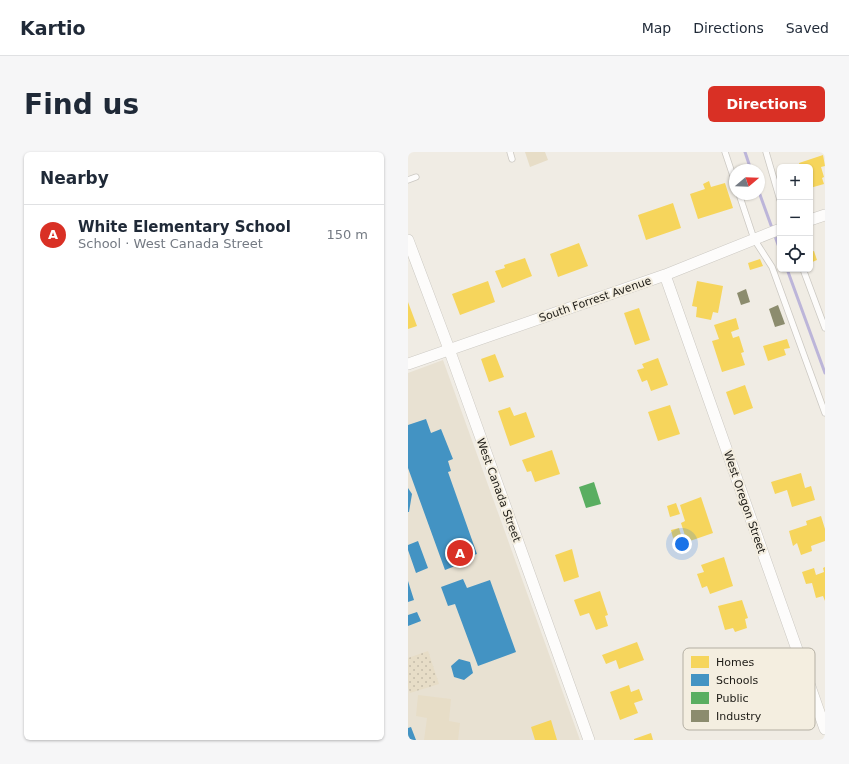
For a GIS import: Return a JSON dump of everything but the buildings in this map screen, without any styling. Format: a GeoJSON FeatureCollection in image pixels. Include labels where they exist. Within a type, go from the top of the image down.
{"type":"FeatureCollection","features":[{"type":"Feature","properties":{"kind":"street"},"geometry":{"type":"LineString","coordinates":[[813,219],[825,215]]}},
{"type":"Feature","properties":{"kind":"street","name":"South Forrest Avenue"},"geometry":{"type":"LineString","coordinates":[[408,364],[666,276],[777,230]]}},
{"type":"Feature","properties":{"kind":"street","name":"West Canada Street"},"geometry":{"type":"LineString","coordinates":[[408,240],[449,349],[588,740]]}},
{"type":"Feature","properties":{"kind":"street","name":"West Oregon Street"},"geometry":{"type":"LineString","coordinates":[[666,276],[796,648]]}},
{"type":"Feature","properties":{"kind":"street","name":"West Oregon Street"},"geometry":{"type":"LineString","coordinates":[[815,701],[825,730]]}},
{"type":"Feature","properties":{"kind":"lane"},"geometry":{"type":"LineString","coordinates":[[510,152],[512,159]]}},
{"type":"Feature","properties":{"kind":"lane"},"geometry":{"type":"LineString","coordinates":[[725,152],[729,164]]}},
{"type":"Feature","properties":{"kind":"lane"},"geometry":{"type":"LineString","coordinates":[[766,152],[777,190]]}},
{"type":"Feature","properties":{"kind":"lane"},"geometry":{"type":"LineString","coordinates":[[408,180],[416,177]]}},
{"type":"Feature","properties":{"kind":"lane"},"geometry":{"type":"LineString","coordinates":[[741,200],[754,239],[772,266],[825,413]]}},
{"type":"Feature","properties":{"kind":"lane"},"geometry":{"type":"LineString","coordinates":[[804,272],[825,328]]}},
{"type":"Feature","properties":{"kind":"shaded area"},"geometry":{"type":"Polygon","coordinates":[[[525,152],[545,152],[548,160],[530,167],[525,152]]]}},
{"type":"Feature","properties":{"kind":"shaded area"},"geometry":{"type":"Polygon","coordinates":[[[443,360],[580,740],[408,740],[408,373],[443,360]]]}},
{"type":"Feature","properties":{"kind":"shaded area"},"geometry":{"type":"Polygon","coordinates":[[[428,651],[439,684],[410,693],[408,687],[408,658],[428,651]]]}},
{"type":"Feature","properties":{"kind":"shaded area"},"geometry":{"type":"Polygon","coordinates":[[[418,695],[451,699],[449,721],[460,723],[458,740],[424,740],[427,718],[416,716],[418,695]]]}},
{"type":"Feature","properties":{"kind":"waterway"},"geometry":{"type":"LineString","coordinates":[[745,152],[749,164]]}},
{"type":"Feature","properties":{"kind":"waterway"},"geometry":{"type":"LineString","coordinates":[[762,200],[777,242]]}},
{"type":"Feature","properties":{"kind":"waterway"},"geometry":{"type":"LineString","coordinates":[[788,272],[825,373]]}},
{"type":"Feature","properties":{"kind":"place","name":"White Elementary School"},"geometry":{"type":"Point","coordinates":[460,553]}}]}
